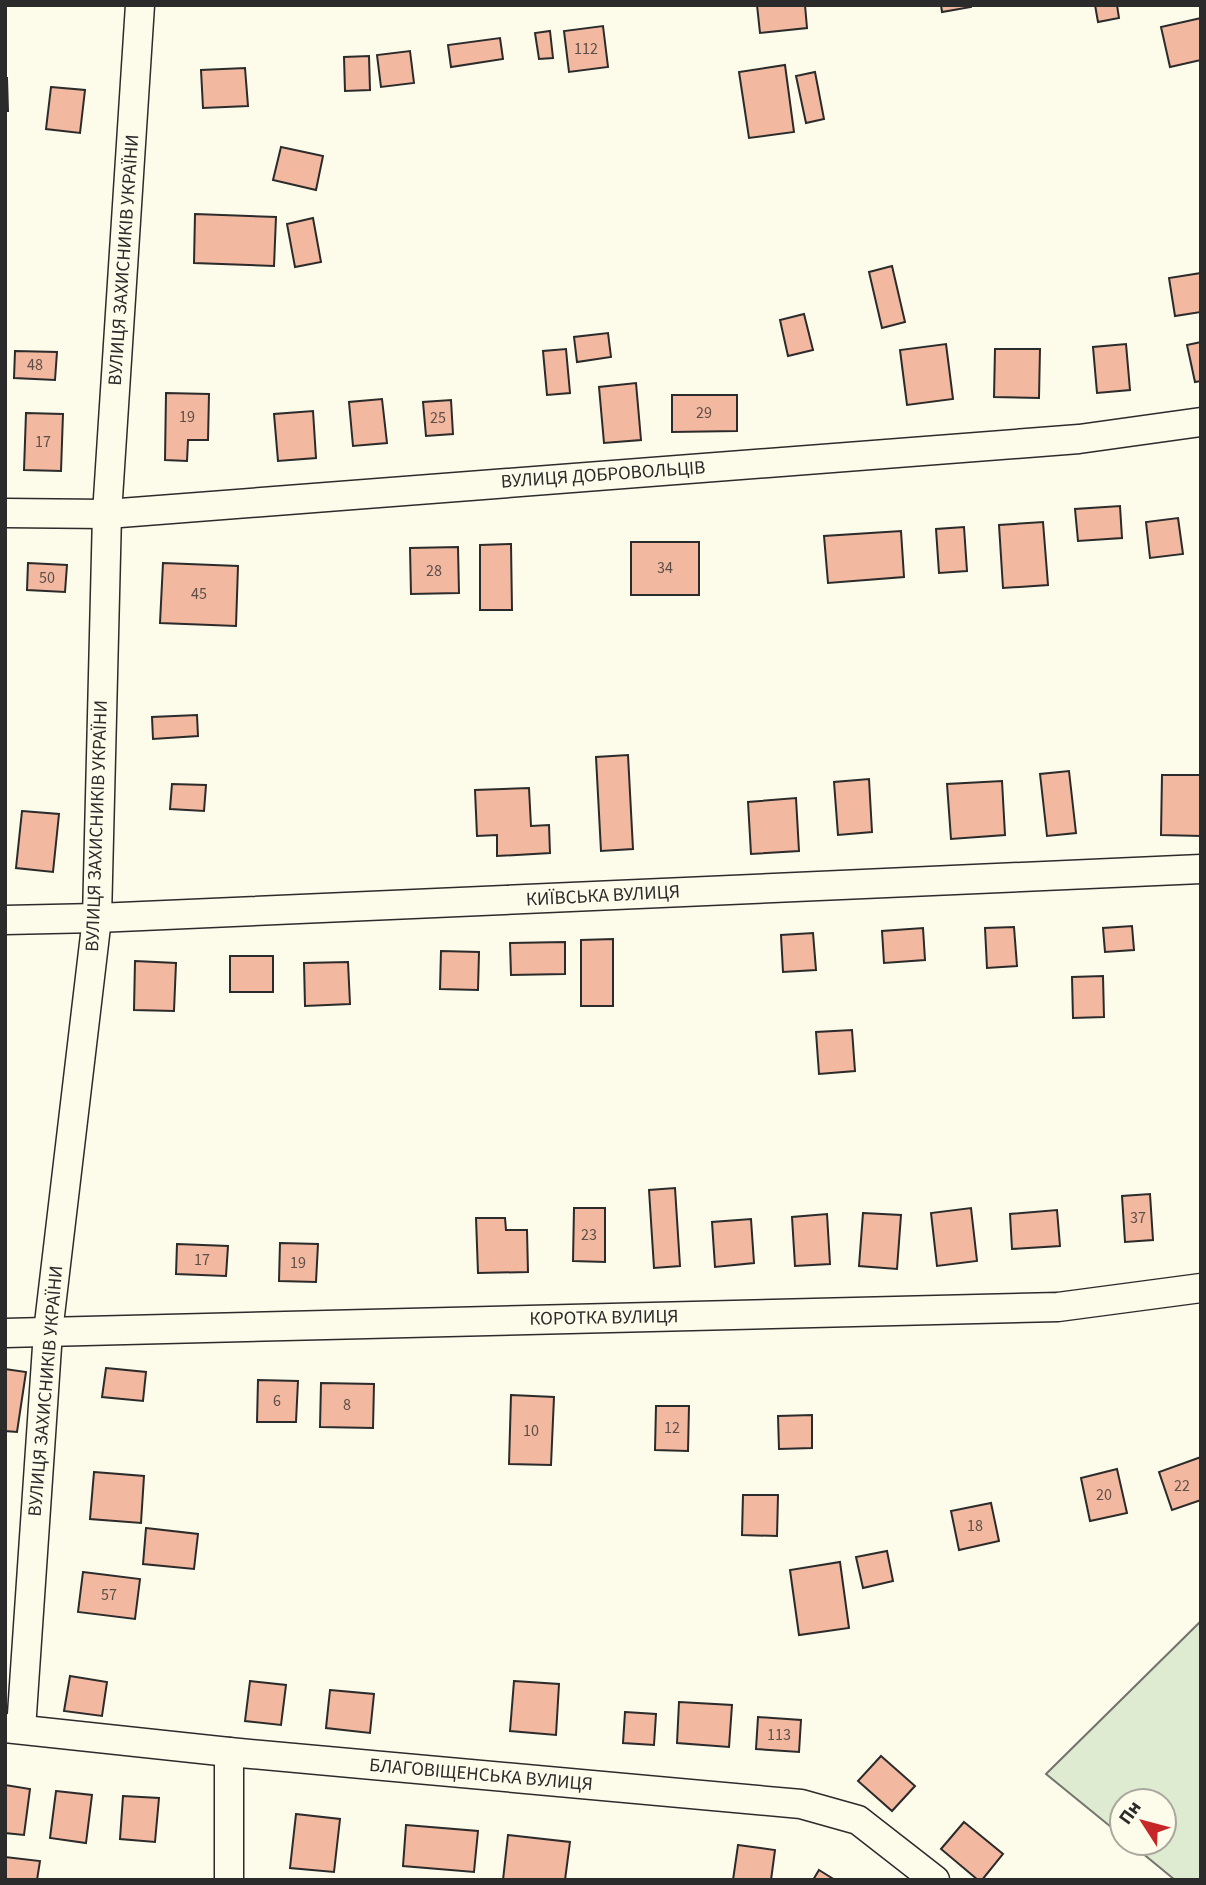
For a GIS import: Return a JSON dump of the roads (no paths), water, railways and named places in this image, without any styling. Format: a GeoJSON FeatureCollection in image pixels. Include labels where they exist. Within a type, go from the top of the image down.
{"type":"FeatureCollection","features":[{"type":"Feature","properties":{"kind":"street"},"geometry":{"type":"LineString","coordinates":[[125,5],[141,5]]}},
{"type":"Feature","properties":{"kind":"street","name":"ВУЛИЦЯ ЗАХИСНИКІВ УКРАЇНИ"},"geometry":{"type":"LineString","coordinates":[[13,1729],[48,1332],[97,918],[107,513],[141,5]]}},
{"type":"Feature","properties":{"kind":"street","name":"ВУЛИЦЯ ДОБРОВОЛЬЦІВ"},"geometry":{"type":"LineString","coordinates":[[5,513],[107,513],[1079,439],[1201,422]]}},
{"type":"Feature","properties":{"kind":"street","name":"КИЇВСЬКА ВУЛИЦЯ"},"geometry":{"type":"LineString","coordinates":[[5,919],[97,918],[1201,870]]}},
{"type":"Feature","properties":{"kind":"street","name":"КОРОТКА ВУЛИЦЯ"},"geometry":{"type":"LineString","coordinates":[[5,1333],[1058,1307],[1201,1288]]}},
{"type":"Feature","properties":{"kind":"street","name":"БЛАГОВІЩЕНСЬКА ВУЛИЦЯ"},"geometry":{"type":"LineString","coordinates":[[13,1729],[229,1752],[801,1804],[858,1820],[935,1880]]}},
{"type":"Feature","properties":{"kind":"street"},"geometry":{"type":"LineString","coordinates":[[229,1752],[229,1880]]}}]}
